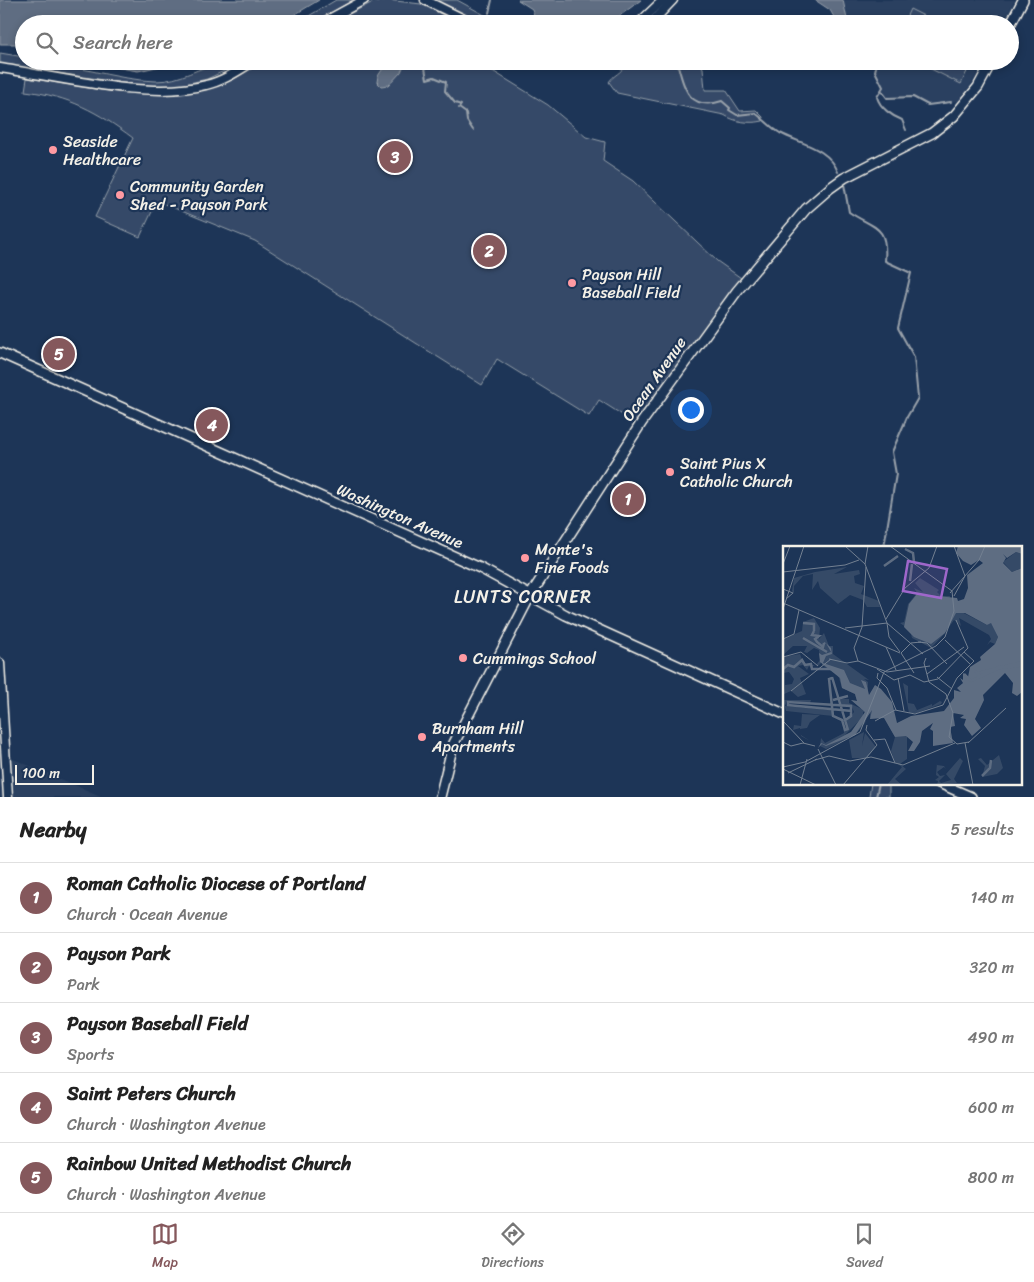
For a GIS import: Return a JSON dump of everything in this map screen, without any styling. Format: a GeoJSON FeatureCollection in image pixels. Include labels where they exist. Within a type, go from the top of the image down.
{"type":"FeatureCollection","features":[{"type":"Feature","properties":{"kind":"main road"},"geometry":{"type":"LineString","coordinates":[[1015,15],[1023,0]]}},
{"type":"Feature","properties":{"kind":"main road","name":"Ocean Avenue"},"geometry":{"type":"LineString","coordinates":[[440,797],[453,745],[530,596],[657,400],[737,290],[806,209],[836,183],[912,144],[954,116],[978,87],[987,70]]}},
{"type":"Feature","properties":{"kind":"main road","name":"Washington Avenue"},"geometry":{"type":"LineString","coordinates":[[0,353],[480,568],[566,615],[783,714]]}},
{"type":"Feature","properties":{"kind":"main road"},"geometry":{"type":"LineString","coordinates":[[941,784],[971,797]]}},
{"type":"Feature","properties":{"kind":"street"},"geometry":{"type":"LineString","coordinates":[[336,15],[364,0]]}},
{"type":"Feature","properties":{"kind":"street"},"geometry":{"type":"LineString","coordinates":[[425,0],[456,15]]}},
{"type":"Feature","properties":{"kind":"street"},"geometry":{"type":"LineString","coordinates":[[647,15],[663,0]]}},
{"type":"Feature","properties":{"kind":"street"},"geometry":{"type":"LineString","coordinates":[[659,15],[673,0]]}},
{"type":"Feature","properties":{"kind":"street"},"geometry":{"type":"LineString","coordinates":[[0,68],[123,86],[168,90],[212,83],[237,70]]}},
{"type":"Feature","properties":{"kind":"street"},"geometry":{"type":"LineString","coordinates":[[0,663],[8,797]]}},
{"type":"Feature","properties":{"kind":"shaded area"},"geometry":{"type":"Polygon","coordinates":[[[0,0],[319,0],[294,15],[15,15],[15,44],[0,44],[0,0]]]}},
{"type":"Feature","properties":{"kind":"shaded area"},"geometry":{"type":"Polygon","coordinates":[[[336,0],[353,0],[327,15],[310,15],[336,0]]]}},
{"type":"Feature","properties":{"kind":"shaded area"},"geometry":{"type":"Polygon","coordinates":[[[387,0],[421,4],[443,15],[348,15],[371,3],[387,0]]]}},
{"type":"Feature","properties":{"kind":"shaded area"},"geometry":{"type":"Polygon","coordinates":[[[435,0],[457,0],[484,15],[465,15],[435,0]]]}},
{"type":"Feature","properties":{"kind":"shaded area"},"geometry":{"type":"Polygon","coordinates":[[[518,0],[641,0],[621,15],[534,15],[532,9],[518,0]]]}},
{"type":"Feature","properties":{"kind":"shaded area"},"geometry":{"type":"Polygon","coordinates":[[[815,0],[843,0],[846,15],[833,15],[830,10],[815,0]]]}},
{"type":"Feature","properties":{"kind":"shaded area"},"geometry":{"type":"Polygon","coordinates":[[[843,0],[1015,0],[1008,15],[846,15],[843,0]]]}},
{"type":"Feature","properties":{"kind":"shaded area"},"geometry":{"type":"Polygon","coordinates":[[[910,9],[922,15],[907,15],[910,9]]]}},
{"type":"Feature","properties":{"kind":"shaded area"},"geometry":{"type":"Polygon","coordinates":[[[0,53],[15,56],[15,66],[0,64],[0,53]]]}},
{"type":"Feature","properties":{"kind":"shaded area"},"geometry":{"type":"Polygon","coordinates":[[[39,70],[87,70],[140,80],[156,81],[174,79],[198,70],[226,70],[207,79],[176,86],[150,87],[39,70]]]}},
{"type":"Feature","properties":{"kind":"shaded area"},"geometry":{"type":"Polygon","coordinates":[[[249,70],[491,70],[548,105],[586,137],[605,142],[603,161],[633,181],[717,261],[741,278],[635,423],[599,400],[589,416],[497,359],[482,385],[255,241],[157,201],[140,237],[95,217],[133,138],[108,120],[69,101],[41,93],[25,91],[27,78],[128,93],[178,94],[203,90],[249,70]]]}},
{"type":"Feature","properties":{"kind":"shaded area"},"geometry":{"type":"Polygon","coordinates":[[[382,70],[402,70],[389,85],[381,86],[377,82],[382,70]]]}},
{"type":"Feature","properties":{"kind":"shaded area"},"geometry":{"type":"Polygon","coordinates":[[[622,70],[703,70],[705,90],[726,90],[740,111],[756,110],[763,117],[763,121],[743,122],[724,115],[617,93],[609,82],[622,70]]]}},
{"type":"Feature","properties":{"kind":"shaded area"},"geometry":{"type":"Polygon","coordinates":[[[933,70],[968,70],[961,84],[933,70]]]}},
{"type":"Feature","properties":{"kind":"shaded area"},"geometry":{"type":"Polygon","coordinates":[[[980,70],[958,101],[928,105],[913,97],[887,98],[882,91],[883,87],[875,71],[980,70]]]}},
{"type":"Feature","properties":{"kind":"shaded area"},"geometry":{"type":"Polygon","coordinates":[[[0,694],[4,755],[103,797],[0,797],[0,694]]]}},
{"type":"Feature","properties":{"kind":"shaded area"},"geometry":{"type":"Polygon","coordinates":[[[871,784],[889,784],[889,797],[869,797],[871,784]]]}},
{"type":"Feature","properties":{"kind":"waterway"},"geometry":{"type":"LineString","coordinates":[[489,13],[492,0]]}},
{"type":"Feature","properties":{"kind":"waterway"},"geometry":{"type":"LineString","coordinates":[[425,70],[427,79],[434,77],[446,82],[445,91],[455,103],[461,105],[459,108],[466,113],[467,121],[473,130]]}},
{"type":"Feature","properties":{"kind":"waterway"},"geometry":{"type":"LineString","coordinates":[[679,70],[685,88],[695,100],[711,104],[722,101],[730,108],[729,110],[737,115],[755,113],[780,133],[821,152],[834,164],[838,172]]}},
{"type":"Feature","properties":{"kind":"waterway"},"geometry":{"type":"LineString","coordinates":[[875,70],[883,87],[877,97],[881,105],[902,120],[906,130]]}},
{"type":"Feature","properties":{"kind":"waterway"},"geometry":{"type":"LineString","coordinates":[[882,91],[887,98],[913,97],[928,105],[951,102]]}},
{"type":"Feature","properties":{"kind":"waterway"},"geometry":{"type":"LineString","coordinates":[[844,184],[849,212],[872,225],[882,234],[885,261],[911,273],[898,328],[914,357],[918,398],[907,417],[892,452],[896,474],[884,546]]}},
{"type":"Feature","properties":{"kind":"waterway"},"geometry":{"type":"LineString","coordinates":[[876,797],[879,784]]}},
{"type":"Feature","properties":{"kind":"place","name":"Seaside Healthcare"},"geometry":{"type":"Point","coordinates":[53,150]}},
{"type":"Feature","properties":{"kind":"place","name":"Payson Baseball Field"},"geometry":{"type":"Point","coordinates":[395,157]}},
{"type":"Feature","properties":{"kind":"place","name":"Community Garden Shed - Payson Park"},"geometry":{"type":"Point","coordinates":[120,195]}},
{"type":"Feature","properties":{"kind":"place","name":"Payson Park"},"geometry":{"type":"Point","coordinates":[489,251]}},
{"type":"Feature","properties":{"kind":"place","name":"Payson Hill Baseball Field"},"geometry":{"type":"Point","coordinates":[572,283]}},
{"type":"Feature","properties":{"kind":"place","name":"Rainbow United Methodist Church"},"geometry":{"type":"Point","coordinates":[59,354]}},
{"type":"Feature","properties":{"kind":"place","name":"Saint Peters Church"},"geometry":{"type":"Point","coordinates":[212,425]}},
{"type":"Feature","properties":{"kind":"place","name":"Saint Pius X Catholic Church"},"geometry":{"type":"Point","coordinates":[670,472]}},
{"type":"Feature","properties":{"kind":"place","name":"Roman Catholic Diocese of Portland"},"geometry":{"type":"Point","coordinates":[628,499]}},
{"type":"Feature","properties":{"kind":"place","name":"Monte's Fine Foods"},"geometry":{"type":"Point","coordinates":[525,558]}},
{"type":"Feature","properties":{"kind":"place","name":"Cummings School"},"geometry":{"type":"Point","coordinates":[463,658]}},
{"type":"Feature","properties":{"kind":"place","name":"Burnham Hill Apartments"},"geometry":{"type":"Point","coordinates":[422,737]}},
{"type":"Feature","properties":{"kind":"district","name":"LUNTS CORNER"},"geometry":{"type":"Point","coordinates":[523,597]}}]}
